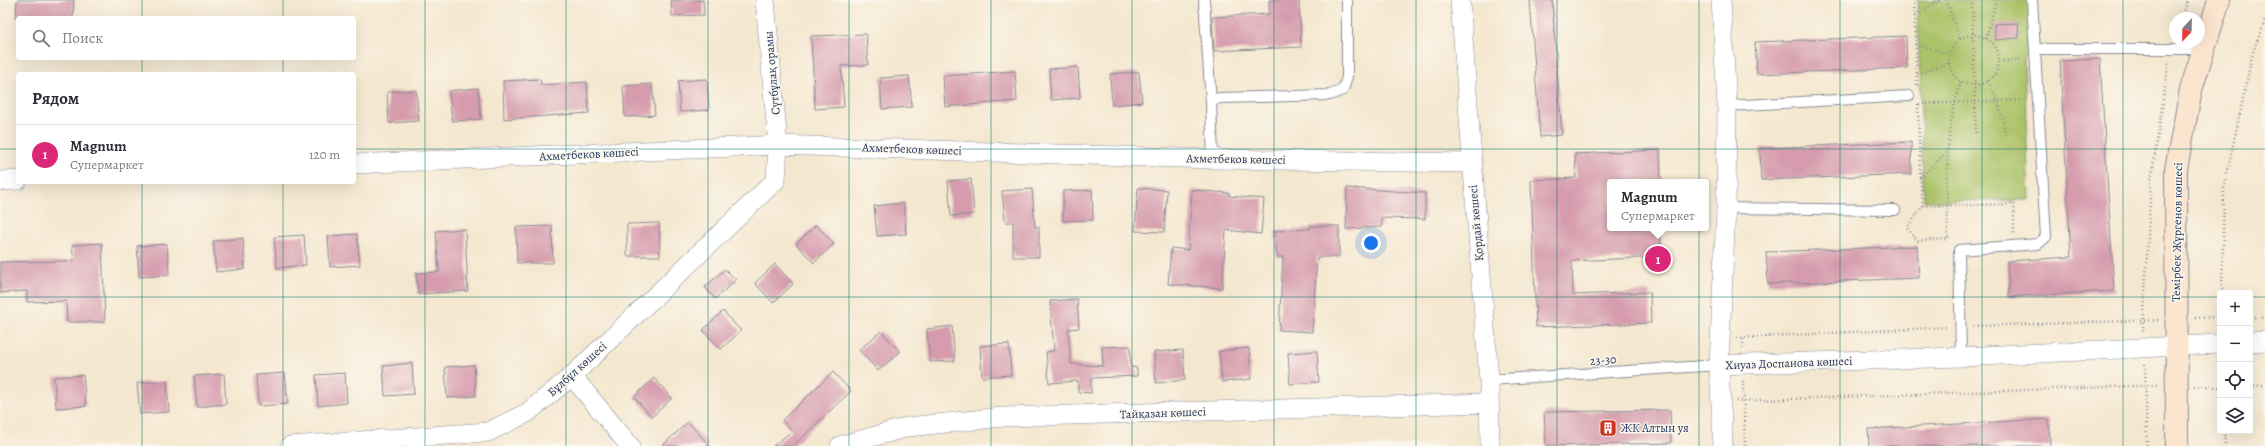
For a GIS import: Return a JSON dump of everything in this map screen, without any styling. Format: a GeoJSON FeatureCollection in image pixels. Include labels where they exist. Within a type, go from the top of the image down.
{"type":"FeatureCollection","features":[{"type":"Feature","properties":{"kind":"street","name":"Cүтбұлақ орамы"},"geometry":{"type":"LineString","coordinates":[[765,0],[778,145]]}},
{"type":"Feature","properties":{"kind":"street","name":"Қордай көшесі"},"geometry":{"type":"LineString","coordinates":[[1460,0],[1471,163],[1489,380],[1488,403],[1490,446]]}},
{"type":"Feature","properties":{"kind":"street","name":"Хиуаз Доспанова көшесі"},"geometry":{"type":"LineString","coordinates":[[1721,0],[1727,106],[1726,208],[1719,366],[1962,357],[2217,344]]}},
{"type":"Feature","properties":{"kind":"street","name":"Темірбек Жүргенов көшесі"},"geometry":{"type":"LineString","coordinates":[[2177,446],[2176,169],[2191,90],[2219,0]]}},
{"type":"Feature","properties":{"kind":"street","name":"Ахметбеков көшесі"},"geometry":{"type":"LineString","coordinates":[[356,164],[778,145],[1213,159],[1471,163]]}},
{"type":"Feature","properties":{"kind":"street","name":"Бұлбұл көшесі"},"geometry":{"type":"LineString","coordinates":[[290,446],[488,432],[527,413],[572,376],[776,180],[778,145]]}},
{"type":"Feature","properties":{"kind":"street"},"geometry":{"type":"LineString","coordinates":[[0,181],[16,180]]}},
{"type":"Feature","properties":{"kind":"street"},"geometry":{"type":"LineString","coordinates":[[2253,342],[2265,341]]}},
{"type":"Feature","properties":{"kind":"street"},"geometry":{"type":"LineString","coordinates":[[1719,366],[1724,446]]}},
{"type":"Feature","properties":{"kind":"street"},"geometry":{"type":"LineString","coordinates":[[572,376],[630,446]]}},
{"type":"Feature","properties":{"kind":"street","name":"Тайқазан көшесі"},"geometry":{"type":"LineString","coordinates":[[840,446],[908,427],[1003,417],[1488,403]]}},
{"type":"Feature","properties":{"kind":"lane"},"geometry":{"type":"LineString","coordinates":[[1204,0],[1211,102],[1213,159]]}},
{"type":"Feature","properties":{"kind":"lane"},"geometry":{"type":"LineString","coordinates":[[1211,102],[1220,98],[1330,95],[1343,90],[1347,77],[1347,0]]}},
{"type":"Feature","properties":{"kind":"lane"},"geometry":{"type":"LineString","coordinates":[[1962,357],[1959,250],[2038,244],[2046,237],[2032,0]]}},
{"type":"Feature","properties":{"kind":"lane"},"geometry":{"type":"LineString","coordinates":[[2035,49],[2204,49]]}},
{"type":"Feature","properties":{"kind":"lane"},"geometry":{"type":"LineString","coordinates":[[1727,106],[1909,96]]}},
{"type":"Feature","properties":{"kind":"lane"},"geometry":{"type":"LineString","coordinates":[[1726,208],[1895,210]]}},
{"type":"Feature","properties":{"kind":"lane","name":"23-30"},"geometry":{"type":"LineString","coordinates":[[1489,380],[1719,366]]}},
{"type":"Feature","properties":{"kind":"path"},"geometry":{"type":"LineString","coordinates":[[1915,15],[1940,0]]}},
{"type":"Feature","properties":{"kind":"path"},"geometry":{"type":"LineString","coordinates":[[1946,0],[1960,39]]}},
{"type":"Feature","properties":{"kind":"path"},"geometry":{"type":"LineString","coordinates":[[1972,0],[1976,135]]}},
{"type":"Feature","properties":{"kind":"path"},"geometry":{"type":"LineString","coordinates":[[1986,39],[1996,0]]}},
{"type":"Feature","properties":{"kind":"path"},"geometry":{"type":"LineString","coordinates":[[2184,12],[2188,0]]}},
{"type":"Feature","properties":{"kind":"path"},"geometry":{"type":"LineString","coordinates":[[2222,290],[2224,187],[2253,52],[2265,21]]}},
{"type":"Feature","properties":{"kind":"path"},"geometry":{"type":"LineString","coordinates":[[1973,35],[1986,39],[1996,49],[1999,62],[1994,75],[1988,81],[1975,85],[1961,82],[1952,72],[1949,63],[1953,46],[1960,39],[1973,35]]}},
{"type":"Feature","properties":{"kind":"path"},"geometry":{"type":"LineString","coordinates":[[1915,44],[1950,54]]}},
{"type":"Feature","properties":{"kind":"path"},"geometry":{"type":"LineString","coordinates":[[2147,446],[2142,321],[2151,181],[2171,49]]}},
{"type":"Feature","properties":{"kind":"path"},"geometry":{"type":"LineString","coordinates":[[1999,62],[2022,59]]}},
{"type":"Feature","properties":{"kind":"path"},"geometry":{"type":"LineString","coordinates":[[1917,74],[1949,63]]}},
{"type":"Feature","properties":{"kind":"path"},"geometry":{"type":"LineString","coordinates":[[1988,81],[1998,101],[2006,135]]}},
{"type":"Feature","properties":{"kind":"path"},"geometry":{"type":"LineString","coordinates":[[1946,152],[1920,178],[1923,206],[1907,228],[1918,240],[1948,239],[1946,152],[1955,102],[1961,82]]}},
{"type":"Feature","properties":{"kind":"path"},"geometry":{"type":"LineString","coordinates":[[1918,104],[2022,100]]}},
{"type":"Feature","properties":{"kind":"path"},"geometry":{"type":"LineString","coordinates":[[1923,206],[2014,204],[2014,246]]}},
{"type":"Feature","properties":{"kind":"path"},"geometry":{"type":"LineString","coordinates":[[2253,318],[2265,318]]}},
{"type":"Feature","properties":{"kind":"path"},"geometry":{"type":"LineString","coordinates":[[1743,337],[1742,401],[1745,446]]}},
{"type":"Feature","properties":{"kind":"path"},"geometry":{"type":"LineString","coordinates":[[1721,403],[2145,384],[2217,387]]}},
{"type":"Feature","properties":{"kind":"path"},"geometry":{"type":"LineString","coordinates":[[2253,386],[2265,385]]}},
{"type":"Feature","properties":{"kind":"path"},"geometry":{"type":"LineString","coordinates":[[2224,434],[2225,446]]}},
{"type":"Feature","properties":{"kind":"green space"},"geometry":{"type":"Polygon","coordinates":[[[1917,0],[2034,0],[2035,49],[2024,58],[2029,200],[1924,201],[1917,0]]]}},
{"type":"Feature","properties":{"kind":"building"},"geometry":{"type":"Polygon","coordinates":[[[17,0],[74,0],[73,16],[16,16],[17,0]]]}},
{"type":"Feature","properties":{"kind":"building"},"geometry":{"type":"Polygon","coordinates":[[[671,0],[703,0],[704,15],[672,16],[671,0]]]}},
{"type":"Feature","properties":{"kind":"building"},"geometry":{"type":"Polygon","coordinates":[[[1269,0],[1299,0],[1301,47],[1214,51],[1212,17],[1269,14],[1269,0]]]}},
{"type":"Feature","properties":{"kind":"building"},"geometry":{"type":"Polygon","coordinates":[[[1530,0],[1552,0],[1562,135],[1540,137],[1530,0]]]}},
{"type":"Feature","properties":{"kind":"building"},"geometry":{"type":"Polygon","coordinates":[[[2018,23],[2019,38],[1995,40],[1994,24],[2018,23]]]}},
{"type":"Feature","properties":{"kind":"building"},"geometry":{"type":"Polygon","coordinates":[[[866,34],[868,65],[841,66],[844,107],[815,109],[811,36],[866,34]]]}},
{"type":"Feature","properties":{"kind":"building"},"geometry":{"type":"Polygon","coordinates":[[[1906,36],[1907,68],[1757,74],[1755,42],[1906,36]]]}},
{"type":"Feature","properties":{"kind":"building"},"geometry":{"type":"Polygon","coordinates":[[[2100,59],[2114,291],[2009,297],[2007,261],[2071,257],[2060,61],[2100,59]]]}},
{"type":"Feature","properties":{"kind":"building"},"geometry":{"type":"Polygon","coordinates":[[[1078,67],[1080,98],[1051,100],[1049,69],[1078,67]]]}},
{"type":"Feature","properties":{"kind":"building"},"geometry":{"type":"Polygon","coordinates":[[[1015,71],[1017,101],[945,107],[943,76],[1015,71]]]}},
{"type":"Feature","properties":{"kind":"building"},"geometry":{"type":"Polygon","coordinates":[[[1139,72],[1142,102],[1112,105],[1110,74],[1139,72]]]}},
{"type":"Feature","properties":{"kind":"building"},"geometry":{"type":"Polygon","coordinates":[[[909,76],[912,107],[882,109],[880,78],[909,76]]]}},
{"type":"Feature","properties":{"kind":"building"},"geometry":{"type":"Polygon","coordinates":[[[540,79],[541,85],[587,82],[589,113],[504,119],[503,81],[540,79]]]}},
{"type":"Feature","properties":{"kind":"building"},"geometry":{"type":"Polygon","coordinates":[[[707,79],[709,110],[680,112],[678,81],[707,79]]]}},
{"type":"Feature","properties":{"kind":"building"},"geometry":{"type":"Polygon","coordinates":[[[652,84],[655,115],[625,117],[623,86],[652,84]]]}},
{"type":"Feature","properties":{"kind":"building"},"geometry":{"type":"Polygon","coordinates":[[[478,88],[481,119],[452,121],[449,91],[478,88]]]}},
{"type":"Feature","properties":{"kind":"building"},"geometry":{"type":"Polygon","coordinates":[[[416,90],[419,121],[389,123],[387,92],[416,90]]]}},
{"type":"Feature","properties":{"kind":"building"},"geometry":{"type":"Polygon","coordinates":[[[1911,142],[1912,174],[1761,180],[1760,148],[1911,142]]]}},
{"type":"Feature","properties":{"kind":"building"},"geometry":{"type":"Polygon","coordinates":[[[1660,150],[1661,179],[1607,179],[1607,231],[1660,231],[1662,257],[1572,261],[1573,295],[1650,292],[1651,323],[1536,327],[1531,180],[1576,178],[1575,154],[1660,150]]]}},
{"type":"Feature","properties":{"kind":"building"},"geometry":{"type":"Polygon","coordinates":[[[971,179],[974,214],[951,216],[948,181],[971,179]]]}},
{"type":"Feature","properties":{"kind":"building"},"geometry":{"type":"Polygon","coordinates":[[[1138,188],[1167,190],[1164,232],[1135,231],[1138,188]]]}},
{"type":"Feature","properties":{"kind":"building"},"geometry":{"type":"Polygon","coordinates":[[[1347,188],[1425,193],[1425,219],[1381,218],[1382,227],[1346,229],[1347,188]]]}},
{"type":"Feature","properties":{"kind":"building"},"geometry":{"type":"Polygon","coordinates":[[[1032,189],[1035,227],[1039,227],[1039,257],[1013,257],[1013,222],[1005,222],[1002,191],[1032,189]]]}},
{"type":"Feature","properties":{"kind":"building"},"geometry":{"type":"Polygon","coordinates":[[[1092,190],[1093,220],[1063,221],[1063,191],[1092,190]]]}},
{"type":"Feature","properties":{"kind":"building"},"geometry":{"type":"Polygon","coordinates":[[[1192,190],[1229,193],[1229,196],[1264,199],[1261,234],[1226,230],[1222,288],[1168,284],[1171,248],[1188,250],[1192,190]]]}},
{"type":"Feature","properties":{"kind":"building"},"geometry":{"type":"Polygon","coordinates":[[[904,203],[906,234],[877,236],[874,206],[904,203]]]}},
{"type":"Feature","properties":{"kind":"building"},"geometry":{"type":"Polygon","coordinates":[[[659,223],[660,256],[627,256],[627,224],[659,223]]]}},
{"type":"Feature","properties":{"kind":"building"},"geometry":{"type":"Polygon","coordinates":[[[816,225],[834,244],[814,263],[796,244],[816,225]]]}},
{"type":"Feature","properties":{"kind":"building"},"geometry":{"type":"Polygon","coordinates":[[[552,226],[553,263],[517,263],[516,227],[552,226]]]}},
{"type":"Feature","properties":{"kind":"building"},"geometry":{"type":"Polygon","coordinates":[[[1310,226],[1339,226],[1339,257],[1317,257],[1312,332],[1279,330],[1283,257],[1277,257],[1275,231],[1310,229],[1310,226]]]}},
{"type":"Feature","properties":{"kind":"building"},"geometry":{"type":"Polygon","coordinates":[[[465,229],[468,291],[418,294],[416,273],[439,272],[436,231],[465,229]]]}},
{"type":"Feature","properties":{"kind":"building"},"geometry":{"type":"Polygon","coordinates":[[[357,234],[360,265],[330,267],[328,236],[357,234]]]}},
{"type":"Feature","properties":{"kind":"building"},"geometry":{"type":"Polygon","coordinates":[[[304,235],[306,265],[277,268],[274,237],[304,235]]]}},
{"type":"Feature","properties":{"kind":"building"},"geometry":{"type":"Polygon","coordinates":[[[243,238],[245,269],[216,272],[213,241],[243,238]]]}},
{"type":"Feature","properties":{"kind":"building"},"geometry":{"type":"Polygon","coordinates":[[[102,243],[105,322],[67,322],[66,301],[27,302],[27,291],[0,293],[0,262],[74,261],[72,245],[102,243]]]}},
{"type":"Feature","properties":{"kind":"building"},"geometry":{"type":"Polygon","coordinates":[[[167,244],[169,275],[139,277],[137,246],[167,244]]]}},
{"type":"Feature","properties":{"kind":"building"},"geometry":{"type":"Polygon","coordinates":[[[1917,246],[1919,278],[1768,284],[1766,252],[1917,246]]]}},
{"type":"Feature","properties":{"kind":"building"},"geometry":{"type":"Polygon","coordinates":[[[775,264],[793,284],[773,303],[755,283],[775,264]]]}},
{"type":"Feature","properties":{"kind":"building"},"geometry":{"type":"Polygon","coordinates":[[[725,269],[736,280],[715,299],[705,287],[725,269]]]}},
{"type":"Feature","properties":{"kind":"building"},"geometry":{"type":"Polygon","coordinates":[[[1077,299],[1079,328],[1068,329],[1071,364],[1103,366],[1102,347],[1130,346],[1131,367],[1137,368],[1137,376],[1091,378],[1091,393],[1078,392],[1078,381],[1049,383],[1046,352],[1054,351],[1050,301],[1077,299]]]}},
{"type":"Feature","properties":{"kind":"building"},"geometry":{"type":"Polygon","coordinates":[[[723,311],[741,331],[721,349],[703,330],[723,311]]]}},
{"type":"Feature","properties":{"kind":"building"},"geometry":{"type":"Polygon","coordinates":[[[952,326],[955,361],[930,362],[927,329],[952,326]]]}},
{"type":"Feature","properties":{"kind":"building"},"geometry":{"type":"Polygon","coordinates":[[[881,331],[900,352],[878,371],[859,350],[881,331]]]}},
{"type":"Feature","properties":{"kind":"building"},"geometry":{"type":"Polygon","coordinates":[[[1009,344],[1011,375],[982,377],[980,346],[1009,344]]]}},
{"type":"Feature","properties":{"kind":"building"},"geometry":{"type":"Polygon","coordinates":[[[1249,348],[1251,379],[1222,382],[1219,351],[1249,348]]]}},
{"type":"Feature","properties":{"kind":"building"},"geometry":{"type":"Polygon","coordinates":[[[1183,350],[1185,380],[1156,383],[1154,352],[1183,350]]]}},
{"type":"Feature","properties":{"kind":"building"},"geometry":{"type":"Polygon","coordinates":[[[1317,351],[1319,382],[1290,384],[1288,353],[1317,351]]]}},
{"type":"Feature","properties":{"kind":"building"},"geometry":{"type":"Polygon","coordinates":[[[412,363],[414,394],[385,396],[383,366],[412,363]]]}},
{"type":"Feature","properties":{"kind":"building"},"geometry":{"type":"Polygon","coordinates":[[[474,365],[476,396],[447,398],[445,367],[474,365]]]}},
{"type":"Feature","properties":{"kind":"building"},"geometry":{"type":"Polygon","coordinates":[[[833,372],[851,391],[793,446],[773,446],[792,431],[782,420],[833,372]]]}},
{"type":"Feature","properties":{"kind":"building"},"geometry":{"type":"Polygon","coordinates":[[[285,373],[288,404],[258,406],[256,375],[285,373]]]}},
{"type":"Feature","properties":{"kind":"building"},"geometry":{"type":"Polygon","coordinates":[[[345,373],[347,403],[318,406],[316,375],[345,373]]]}},
{"type":"Feature","properties":{"kind":"building"},"geometry":{"type":"Polygon","coordinates":[[[224,374],[226,404],[197,407],[194,376],[224,374]]]}},
{"type":"Feature","properties":{"kind":"building"},"geometry":{"type":"Polygon","coordinates":[[[83,375],[86,406],[56,408],[54,377],[83,375]]]}},
{"type":"Feature","properties":{"kind":"building"},"geometry":{"type":"Polygon","coordinates":[[[654,378],[672,398],[652,417],[634,397],[654,378]]]}},
{"type":"Feature","properties":{"kind":"building"},"geometry":{"type":"Polygon","coordinates":[[[167,381],[169,412],[140,414],[137,383],[167,381]]]}},
{"type":"Feature","properties":{"kind":"building","name":"ЖК Алтын уя"},"geometry":{"type":"Polygon","coordinates":[[[1670,410],[1671,443],[1546,446],[1544,412],[1670,410]]]}},
{"type":"Feature","properties":{"kind":"building"},"geometry":{"type":"Polygon","coordinates":[[[2049,419],[2050,446],[1869,446],[1868,429],[2049,419]]]}},
{"type":"Feature","properties":{"kind":"building"},"geometry":{"type":"Polygon","coordinates":[[[688,422],[710,446],[662,446],[688,422]]]}},
{"type":"Feature","properties":{"kind":"place","name":"Magnum"},"geometry":{"type":"Point","coordinates":[1658,259]}},
{"type":"Feature","properties":{"kind":"place","name":"ЖК Алтын уя"},"geometry":{"type":"Point","coordinates":[1608,428]}}]}
